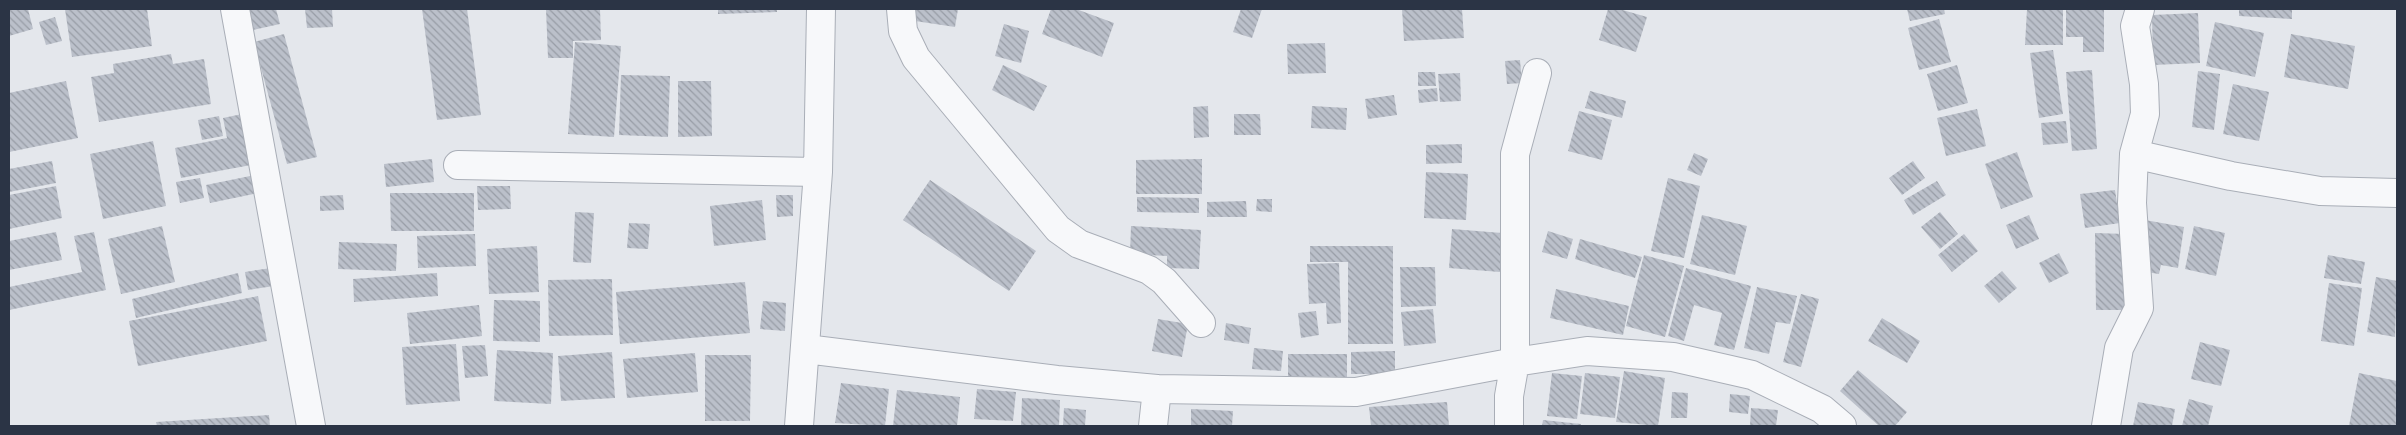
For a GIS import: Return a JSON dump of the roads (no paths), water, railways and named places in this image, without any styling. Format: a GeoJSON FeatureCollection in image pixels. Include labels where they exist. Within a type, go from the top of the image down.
{"type":"FeatureCollection","features":[{"type":"Feature","properties":{"kind":"street"},"geometry":{"type":"LineString","coordinates":[[235,9],[311,426]]}},
{"type":"Feature","properties":{"kind":"street"},"geometry":{"type":"LineString","coordinates":[[799,426],[818,172],[821,9]]}},
{"type":"Feature","properties":{"kind":"street"},"geometry":{"type":"LineString","coordinates":[[901,9],[903,31],[916,58],[1058,229],[1079,244],[1149,270],[1164,282],[1201,323]]}},
{"type":"Feature","properties":{"kind":"street"},"geometry":{"type":"LineString","coordinates":[[2106,426],[2120,348],[2139,308],[2132,203],[2134,154],[2145,114],[2144,84],[2135,26],[2140,9]]}},
{"type":"Feature","properties":{"kind":"street"},"geometry":{"type":"LineString","coordinates":[[1509,426],[1509,396],[1515,362],[1515,154],[1537,73]]}},
{"type":"Feature","properties":{"kind":"street"},"geometry":{"type":"LineString","coordinates":[[2134,154],[2232,176],[2320,191],[2397,192]]}},
{"type":"Feature","properties":{"kind":"street"},"geometry":{"type":"LineString","coordinates":[[458,165],[818,172]]}},
{"type":"Feature","properties":{"kind":"street"},"geometry":{"type":"LineString","coordinates":[[806,349],[1057,380],[1157,390],[1356,392],[1515,362],[1587,351],[1673,357],[1752,375],[1822,409],[1842,426]]}},
{"type":"Feature","properties":{"kind":"street"},"geometry":{"type":"LineString","coordinates":[[1153,426],[1157,390]]}}]}
